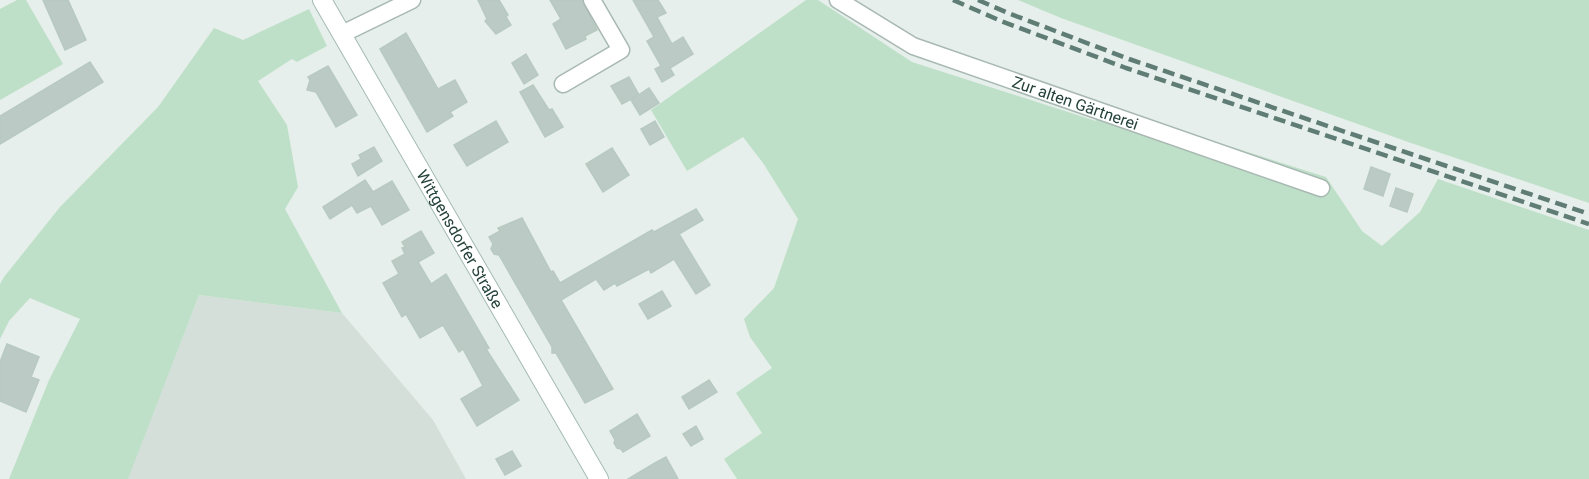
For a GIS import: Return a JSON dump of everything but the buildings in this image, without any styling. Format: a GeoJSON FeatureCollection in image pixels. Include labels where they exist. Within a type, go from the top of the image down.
{"type":"FeatureCollection","features":[{"type":"Feature","properties":{"kind":"street","name":"Wittgensdorfer Straße"},"geometry":{"type":"LineString","coordinates":[[322,0],[461,244],[599,479]]}},
{"type":"Feature","properties":{"kind":"street"},"geometry":{"type":"LineString","coordinates":[[342,34],[412,0]]}},
{"type":"Feature","properties":{"kind":"street"},"geometry":{"type":"LineString","coordinates":[[562,84],[621,50],[592,0]]}},
{"type":"Feature","properties":{"kind":"street","name":"Zur alten Gärtnerei"},"geometry":{"type":"LineString","coordinates":[[838,0],[914,46],[1321,188]]}},
{"type":"Feature","properties":{"kind":"shaded area"},"geometry":{"type":"Polygon","coordinates":[[[199,295],[342,313],[433,420],[466,479],[127,479],[199,295]]]}},
{"type":"Feature","properties":{"kind":"green space"},"geometry":{"type":"Polygon","coordinates":[[[17,0],[26,0],[63,64],[0,100],[0,9],[17,0]]]}},
{"type":"Feature","properties":{"kind":"green space"},"geometry":{"type":"Polygon","coordinates":[[[806,0],[818,0],[912,62],[1096,121],[1100,105],[1326,177],[1362,231],[1382,246],[1420,212],[1438,179],[1589,230],[1589,479],[737,479],[724,459],[762,433],[736,393],[772,368],[750,337],[744,319],[774,288],[798,219],[763,163],[743,137],[687,171],[651,110],[806,0]]]}},
{"type":"Feature","properties":{"kind":"green space"},"geometry":{"type":"Polygon","coordinates":[[[1018,0],[1589,0],[1589,203],[1411,143],[1061,18],[1018,0]]]}},
{"type":"Feature","properties":{"kind":"green space"},"geometry":{"type":"Polygon","coordinates":[[[309,9],[327,46],[297,62],[292,59],[258,81],[287,125],[298,187],[285,209],[342,313],[199,295],[128,479],[9,479],[49,380],[80,319],[30,298],[9,321],[0,339],[0,284],[4,277],[60,207],[158,107],[214,28],[243,40],[309,9]]]}},
{"type":"Feature","properties":{"kind":"railway"},"geometry":{"type":"LineString","coordinates":[[953,0],[1001,21],[1126,68],[1589,224]]}},
{"type":"Feature","properties":{"kind":"railway"},"geometry":{"type":"LineString","coordinates":[[978,0],[1129,59],[1589,214]]}}]}
